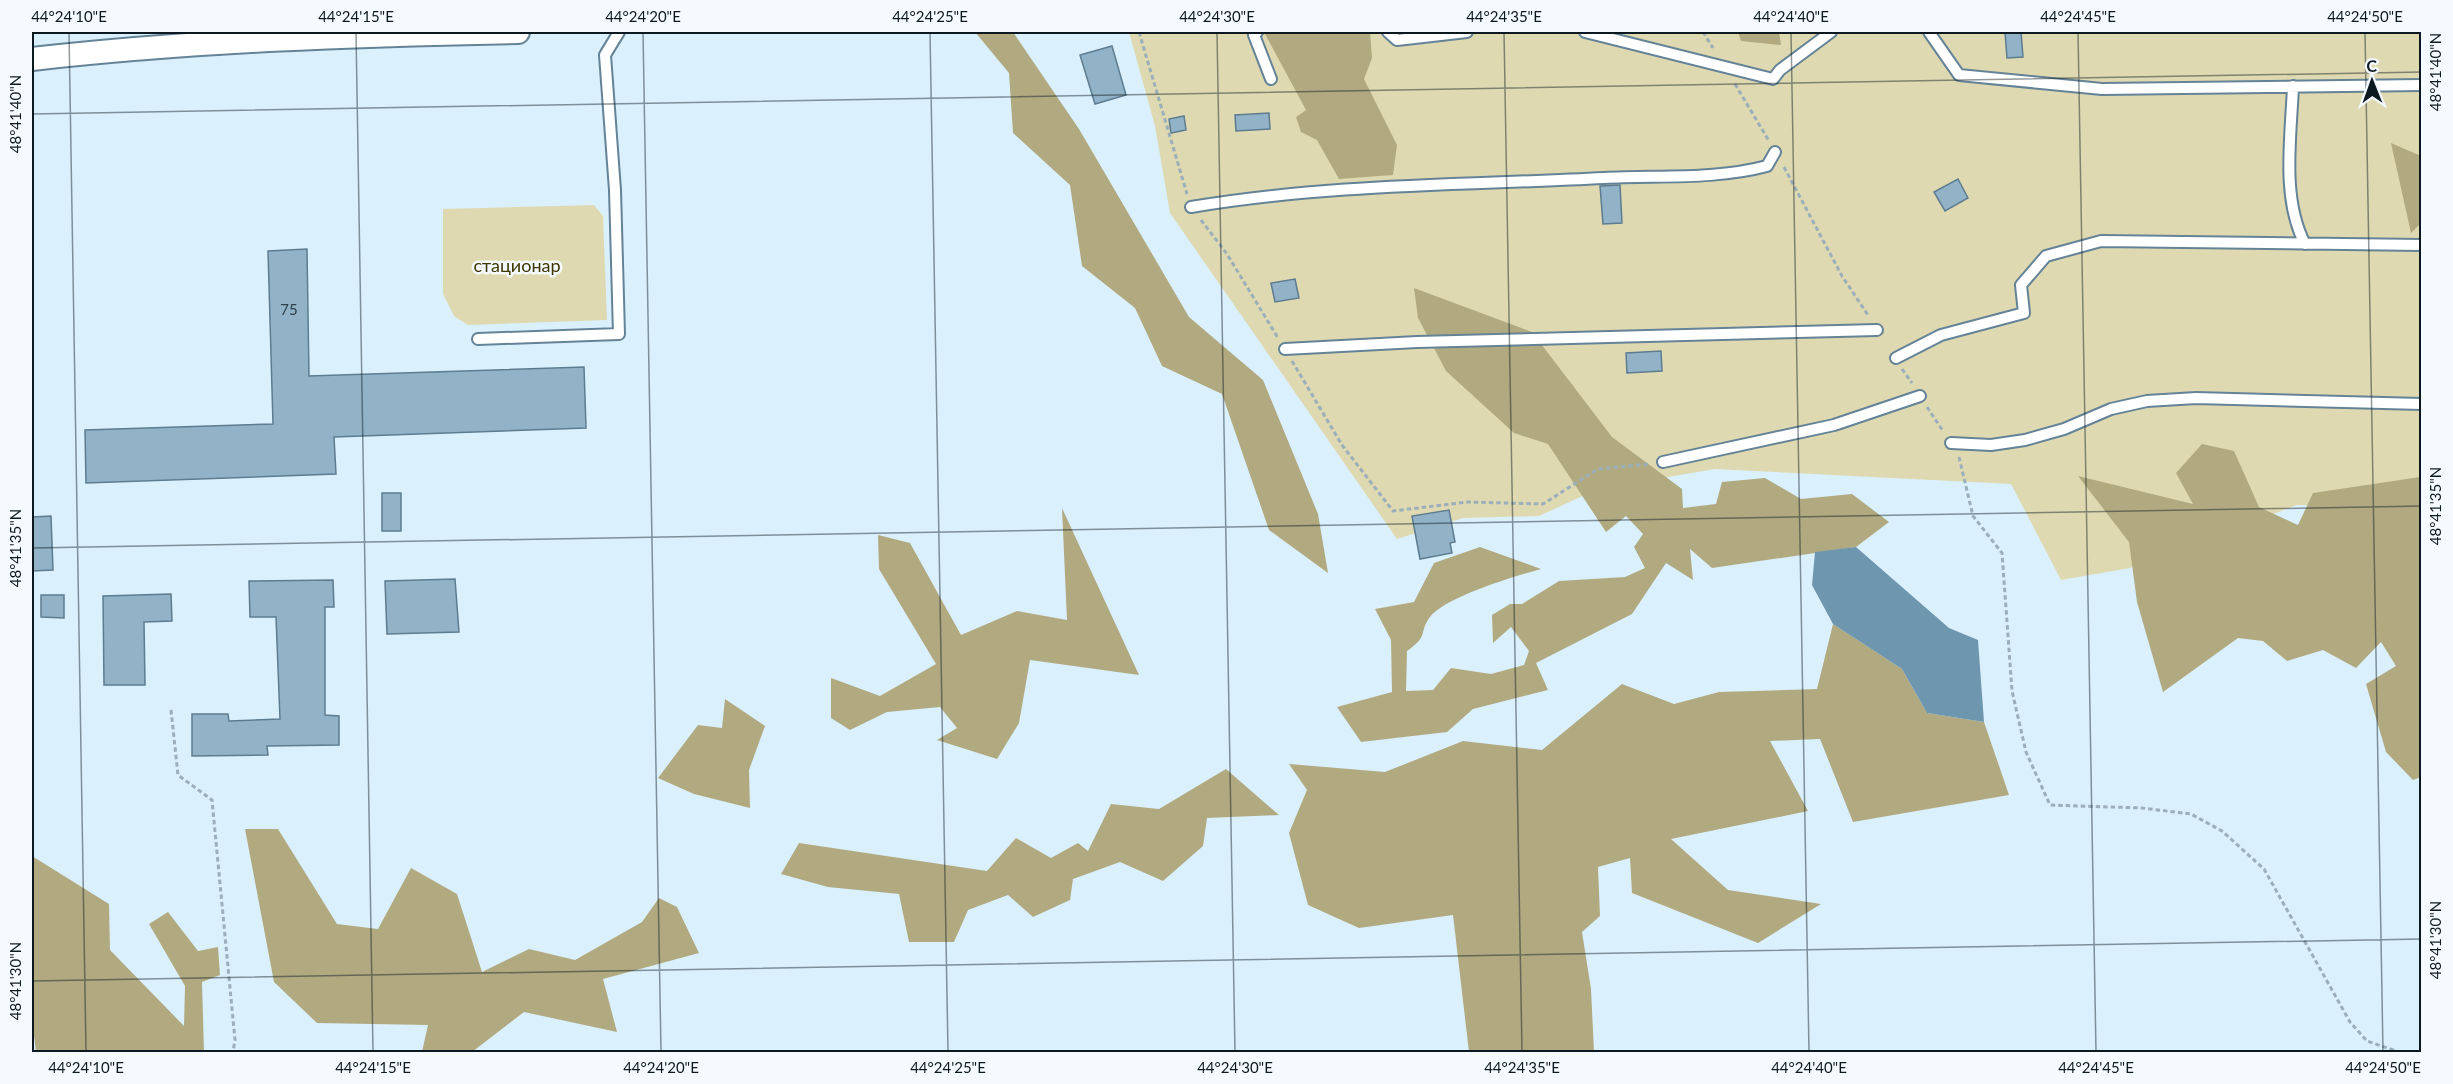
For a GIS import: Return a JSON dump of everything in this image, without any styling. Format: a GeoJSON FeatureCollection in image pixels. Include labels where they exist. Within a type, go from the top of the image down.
{"type":"FeatureCollection","features":[{"type":"Feature","properties":{"kind":"street"},"geometry":{"type":"LineString","coordinates":[[32,59],[145,46],[363,34],[518,32]]}},
{"type":"Feature","properties":{"kind":"lane"},"geometry":{"type":"LineString","coordinates":[[478,339],[619,334],[615,190],[605,55],[619,32]]}},
{"type":"Feature","properties":{"kind":"lane"},"geometry":{"type":"LineString","coordinates":[[1257,32],[1254,35],[1271,79]]}},
{"type":"Feature","properties":{"kind":"lane"},"geometry":{"type":"LineString","coordinates":[[1388,32],[1397,40],[1467,32]]}},
{"type":"Feature","properties":{"kind":"lane"},"geometry":{"type":"LineString","coordinates":[[1585,32],[1723,64],[1773,79],[1780,70],[1831,32]]}},
{"type":"Feature","properties":{"kind":"lane"},"geometry":{"type":"LineString","coordinates":[[1929,32],[1959,75],[2102,88],[2421,85]]}},
{"type":"Feature","properties":{"kind":"lane"},"geometry":{"type":"LineString","coordinates":[[2293,86],[2290,163],[2294,214],[2305,244]]}},
{"type":"Feature","properties":{"kind":"lane"},"geometry":{"type":"LineString","coordinates":[[1191,207],[1262,195],[1657,175],[1739,174],[1767,166],[1775,152]]}},
{"type":"Feature","properties":{"kind":"lane"},"geometry":{"type":"LineString","coordinates":[[1896,358],[1941,335],[2024,313],[2021,285],[2046,256],[2101,241],[2421,245]]}},
{"type":"Feature","properties":{"kind":"lane"},"geometry":{"type":"LineString","coordinates":[[1285,350],[1417,342],[1877,330]]}},
{"type":"Feature","properties":{"kind":"lane"},"geometry":{"type":"LineString","coordinates":[[1663,462],[1794,436],[1920,396]]}},
{"type":"Feature","properties":{"kind":"lane"},"geometry":{"type":"LineString","coordinates":[[1951,443],[1990,445],[2025,441],[2064,429],[2111,409],[2147,401],[2196,398],[2421,404]]}},
{"type":"Feature","properties":{"kind":"path"},"geometry":{"type":"LineString","coordinates":[[1703,32],[1775,152],[1842,276],[1877,330]]}},
{"type":"Feature","properties":{"kind":"path"},"geometry":{"type":"LineString","coordinates":[[1896,358],[1958,456],[1973,516],[2002,553],[2012,691],[2026,752],[2049,805],[2142,808],[2192,813],[2222,831],[2264,869],[2350,1022],[2367,1041],[2399,1053]]}},
{"type":"Feature","properties":{"kind":"path"},"geometry":{"type":"LineString","coordinates":[[171,710],[178,775],[212,800],[236,1040],[233,1053]]}},
{"type":"Feature","properties":{"kind":"green space"},"geometry":{"type":"Polygon","coordinates":[[[1129,32],[2421,32],[2421,507],[2297,505],[2130,568],[2061,580],[2011,484],[1715,469],[1598,489],[1539,516],[1463,518],[1397,539],[1170,213],[1155,126],[1129,32]]]}},
{"type":"Feature","properties":{"kind":"green space","name":"стационар"},"geometry":{"type":"Polygon","coordinates":[[[594,205],[603,216],[607,320],[468,325],[454,316],[443,294],[443,209],[594,205]]]}},
{"type":"Feature","properties":{"kind":"shaded area"},"geometry":{"type":"Polygon","coordinates":[[[975,32],[1013,32],[1079,129],[1189,317],[1263,380],[1318,514],[1328,573],[1269,530],[1222,394],[1162,366],[1135,308],[1082,266],[1070,185],[1013,133],[1009,73],[975,32]]]}},
{"type":"Feature","properties":{"kind":"shaded area"},"geometry":{"type":"Polygon","coordinates":[[[1268,32],[1370,32],[1372,58],[1364,79],[1397,145],[1393,175],[1339,179],[1317,140],[1301,132],[1296,117],[1306,110],[1265,34],[1268,32]]]}},
{"type":"Feature","properties":{"kind":"shaded area"},"geometry":{"type":"Polygon","coordinates":[[[1738,32],[1779,32],[1781,45],[1741,41],[1738,32]]]}},
{"type":"Feature","properties":{"kind":"shaded area"},"geometry":{"type":"Polygon","coordinates":[[[2391,143],[2421,156],[2421,223],[2411,233],[2391,143]]]}},
{"type":"Feature","properties":{"kind":"shaded area"},"geometry":{"type":"Polygon","coordinates":[[[1414,288],[1532,332],[1612,437],[1682,489],[1683,508],[1716,504],[1722,482],[1765,478],[1801,499],[1852,494],[1889,522],[1856,547],[1712,568],[1690,549],[1693,580],[1666,563],[1632,614],[1536,663],[1548,690],[1473,709],[1447,732],[1361,742],[1337,707],[1392,692],[1391,640],[1375,609],[1414,602],[1434,563],[1480,547],[1541,569],[1481,588],[1438,609],[1427,622],[1419,641],[1407,651],[1406,691],[1433,690],[1451,668],[1491,674],[1524,665],[1529,651],[1511,627],[1493,643],[1492,615],[1510,604],[1522,604],[1559,581],[1625,577],[1645,568],[1634,547],[1643,534],[1626,516],[1606,532],[1548,444],[1514,433],[1446,371],[1418,318],[1414,288]]]}},
{"type":"Feature","properties":{"kind":"shaded area"},"geometry":{"type":"Polygon","coordinates":[[[2202,444],[2234,451],[2259,507],[2298,525],[2313,493],[2420,477],[2421,777],[2413,780],[2386,752],[2366,684],[2396,666],[2381,642],[2356,668],[2323,650],[2287,661],[2263,641],[2238,638],[2163,692],[2137,602],[2129,542],[2078,476],[2193,504],[2176,473],[2202,444]]]}},
{"type":"Feature","properties":{"kind":"shaded area"},"geometry":{"type":"Polygon","coordinates":[[[1062,508],[1139,675],[1030,660],[1019,723],[997,759],[937,740],[957,728],[940,707],[887,712],[850,730],[831,718],[831,678],[880,696],[936,664],[879,569],[878,535],[910,543],[961,635],[1017,611],[1067,620],[1062,508]]]}},
{"type":"Feature","properties":{"kind":"shaded area"},"geometry":{"type":"Polygon","coordinates":[[[1833,624],[1902,669],[1927,713],[1984,722],[2009,795],[1853,822],[1820,739],[1770,741],[1808,811],[1671,839],[1728,890],[1821,904],[1758,943],[1632,893],[1630,858],[1598,867],[1600,916],[1582,932],[1591,989],[1594,1052],[1469,1052],[1453,915],[1359,928],[1308,905],[1289,833],[1307,790],[1289,764],[1385,772],[1463,741],[1542,750],[1622,684],[1674,704],[1719,692],[1817,689],[1833,624]]]}},
{"type":"Feature","properties":{"kind":"shaded area"},"geometry":{"type":"Polygon","coordinates":[[[725,699],[765,726],[749,770],[750,808],[694,794],[658,778],[698,725],[722,728],[725,699]]]}},
{"type":"Feature","properties":{"kind":"shaded area"},"geometry":{"type":"Polygon","coordinates":[[[1226,769],[1279,815],[1207,818],[1203,846],[1163,881],[1120,862],[1073,879],[1070,900],[1033,917],[1008,895],[968,910],[954,942],[909,942],[899,894],[828,887],[781,874],[799,843],[987,871],[1016,838],[1051,858],[1078,843],[1088,851],[1111,804],[1159,809],[1226,769]]]}},
{"type":"Feature","properties":{"kind":"shaded area"},"geometry":{"type":"Polygon","coordinates":[[[245,829],[278,829],[337,924],[378,929],[411,868],[457,894],[482,972],[529,949],[575,960],[642,922],[659,898],[677,907],[699,953],[603,979],[617,1032],[524,1012],[472,1052],[422,1052],[428,1025],[317,1023],[274,982],[245,829]]]}},
{"type":"Feature","properties":{"kind":"shaded area"},"geometry":{"type":"Polygon","coordinates":[[[32,856],[109,904],[110,950],[184,1026],[185,986],[149,924],[168,912],[198,951],[218,947],[220,975],[202,982],[204,1052],[36,1052],[32,1019],[32,856]]]}},
{"type":"Feature","properties":{"kind":"water"},"geometry":{"type":"Polygon","coordinates":[[[1856,547],[1949,628],[1978,640],[1984,722],[1927,713],[1902,669],[1833,624],[1812,585],[1815,552],[1856,547]]]}},
{"type":"Feature","properties":{"kind":"building"},"geometry":{"type":"Polygon","coordinates":[[[2005,32],[2021,32],[2023,57],[2007,58],[2005,32]]]}},
{"type":"Feature","properties":{"kind":"building"},"geometry":{"type":"Polygon","coordinates":[[[1112,46],[1126,95],[1095,104],[1080,55],[1112,46]]]}},
{"type":"Feature","properties":{"kind":"building"},"geometry":{"type":"Polygon","coordinates":[[[1269,113],[1270,129],[1236,131],[1235,115],[1269,113]]]}},
{"type":"Feature","properties":{"kind":"building"},"geometry":{"type":"Polygon","coordinates":[[[1184,116],[1186,130],[1171,133],[1169,119],[1184,116]]]}},
{"type":"Feature","properties":{"kind":"building"},"geometry":{"type":"Polygon","coordinates":[[[1958,179],[1968,198],[1945,211],[1934,192],[1958,179]]]}},
{"type":"Feature","properties":{"kind":"building"},"geometry":{"type":"Polygon","coordinates":[[[1620,185],[1622,223],[1603,224],[1600,186],[1620,185]]]}},
{"type":"Feature","properties":{"kind":"building"},"geometry":{"type":"Polygon","coordinates":[[[307,249],[309,376],[584,367],[586,428],[334,437],[336,474],[86,483],[85,430],[273,424],[268,251],[307,249]]]}},
{"type":"Feature","properties":{"kind":"building"},"geometry":{"type":"Polygon","coordinates":[[[1295,279],[1299,298],[1275,302],[1271,283],[1295,279]]]}},
{"type":"Feature","properties":{"kind":"building"},"geometry":{"type":"Polygon","coordinates":[[[1661,351],[1662,371],[1627,373],[1626,353],[1661,351]]]}},
{"type":"Feature","properties":{"kind":"building"},"geometry":{"type":"Polygon","coordinates":[[[382,493],[401,493],[401,531],[382,531],[382,493]]]}},
{"type":"Feature","properties":{"kind":"building"},"geometry":{"type":"Polygon","coordinates":[[[1449,510],[1455,542],[1450,543],[1452,553],[1420,559],[1412,516],[1449,510]]]}},
{"type":"Feature","properties":{"kind":"building"},"geometry":{"type":"Polygon","coordinates":[[[51,516],[53,570],[32,571],[32,517],[51,516]]]}},
{"type":"Feature","properties":{"kind":"building"},"geometry":{"type":"Polygon","coordinates":[[[455,579],[459,632],[387,634],[385,581],[455,579]]]}},
{"type":"Feature","properties":{"kind":"building"},"geometry":{"type":"Polygon","coordinates":[[[333,580],[334,607],[325,607],[325,715],[339,716],[339,745],[267,746],[268,755],[192,756],[192,714],[228,714],[229,721],[280,719],[276,617],[250,617],[249,581],[333,580]]]}},
{"type":"Feature","properties":{"kind":"building"},"geometry":{"type":"Polygon","coordinates":[[[171,594],[172,621],[144,622],[145,685],[104,685],[103,596],[171,594]]]}},
{"type":"Feature","properties":{"kind":"building"},"geometry":{"type":"Polygon","coordinates":[[[41,595],[64,595],[64,618],[41,617],[41,595]]]}}]}
